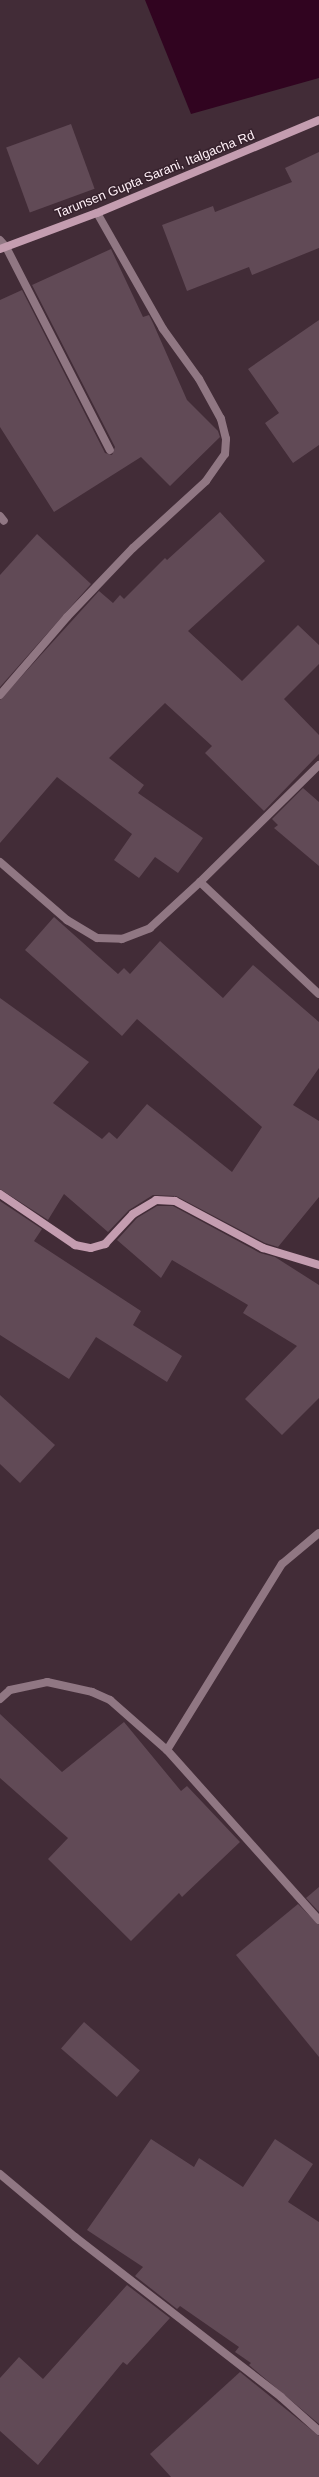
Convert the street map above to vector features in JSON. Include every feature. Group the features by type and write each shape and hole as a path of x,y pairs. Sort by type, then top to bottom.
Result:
{"street":[{"name":"Tarunsen Gupta Sarani, Italgacha Rd","path":"3,248 97,213 319,120"},
{"path":"0,695 67,617 134,548 206,481 225,454 226,439 221,418 199,379 163,329 97,213"},
{"path":"0,240 110,450"},
{"path":"0,862 67,920 97,938 122,939 150,928 200,882 319,765"},
{"path":"200,882 319,994"},
{"path":"0,1194 75,1245 91,1248 105,1244 133,1214 156,1200 175,1201 263,1248 319,1265"},
{"path":"167,1750 282,1564 319,1533"},
{"path":"0,1700 10,1690 48,1682 92,1692 110,1700 167,1750 319,1920"},
{"path":"0,2174 75,2237 281,2397 319,2431"}],"shaded area":[{"path":"145,0 319,0 319,78 191,114"}],"building":[{"path":"71,124 95,189 30,212 6,148"},
{"path":"319,152 319,248 252,275 249,267 187,291 162,225 213,206 215,212 292,182 285,168"},
{"path":"111,249 143,317 149,315 187,400 218,431 220,437 170,486 141,457 54,512 0,427 0,300 22,290 105,453 112,455 115,447 32,285"},
{"path":"319,320 319,445 293,463 265,423 279,413 248,369"},
{"path":"220,512 265,561 188,631 242,681 298,625 319,645 319,664 284,699 319,735 319,754 264,811 205,753 212,746 165,703 109,758 144,785 138,793 203,838 178,873 155,857 139,878 114,860 132,834 57,777 0,843 0,700 99,591 113,603 120,595 124,599 165,558 167,560"},
{"path":"37,534 91,584 0,687 0,575"},
{"path":"303,788 319,802 319,866 274,828 278,825 272,819"},
{"path":"54,917 118,974 124,968 130,974 160,941 223,998 253,965 319,1022 319,1068 293,1105 319,1121 319,1197 278,1247 265,1243 176,1196 153,1195 129,1210 108,1232 64,1194 48,1220 0,1189 0,998 89,1062 53,1103 102,1139 109,1132 117,1139 147,1104 232,1172 262,1127 137,1019 122,1036 25,950"},
{"path":"0,1201 42,1229 34,1241 141,1311 133,1325 182,1356 167,1382 96,1337 69,1379 0,1335"},
{"path":"157,1206 173,1206 260,1253 275,1257 319,1285 319,1398 282,1435 245,1399 297,1346 243,1313 248,1305 172,1260 161,1278 117,1240 137,1218"},
{"path":"0,1395 55,1445 20,1483 0,1464"},
{"path":"0,1714 62,1772 124,1722 181,1791 187,1786 240,1842 182,1897 179,1893 131,1941 48,1859 68,1838 0,1778"},
{"path":"319,1887 319,1912 306,1898"},
{"path":"298,1904 319,1925 319,2057 236,1955"},
{"path":"84,2022 140,2071 117,2097 61,2048"},
{"path":"151,2139 194,2167 199,2158 243,2187 275,2139 313,2164 288,2202 319,2222 319,2424 249,2365 251,2363 235,2352 239,2347 180,2306 177,2309 135,2276 143,2267 87,2230"},
{"path":"127,2285 170,2318 127,2365 123,2362 38,2465 0,2431 0,2378 19,2357 43,2379"},
{"path":"240,2372 319,2436 319,2477 171,2477 150,2454"}]}
